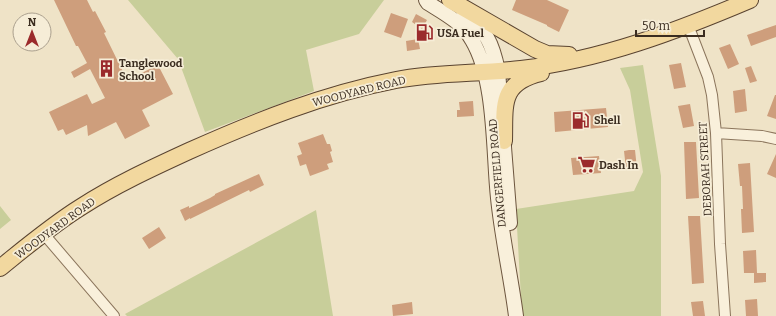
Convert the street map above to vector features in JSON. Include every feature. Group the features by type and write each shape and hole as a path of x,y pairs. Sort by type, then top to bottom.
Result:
{"main road":[{"path":"448,0 535,49 547,54 590,56"},
{"name":"WOODYARD ROAD","path":"0,268 43,233 80,207 127,181 221,137 287,110 347,92 396,80 429,75 492,71 548,65 590,56 637,43 688,25 750,0"},
{"path":"504,141 504,106 506,98 515,85 522,79 549,72 590,56"}],"street":[{"path":"426,0 428,3 452,18 467,33 492,71"},
{"path":"448,0 484,32 494,53 492,71"},
{"name":"DEBORAH STREET","path":"688,25 710,84 716,133 720,244 725,316"},
{"name":"DANGERFIELD ROAD","path":"492,71 504,141 511,244 509,274"},
{"name":"DANGERFIELD ROAD","path":"492,71 491,111 498,199 502,235 516,316"},
{"path":"716,133 762,136 776,139"},
{"path":"43,233 114,316"}],"green space":[{"path":"128,0 384,0 359,34 306,50 314,91 205,132 178,59"},
{"path":"643,65 661,176 661,316 522,316 516,209 634,191 643,172 630,90 620,68"},
{"path":"0,206 11,220 0,229"},
{"path":"316,210 333,316 127,316 125,314"}],"building":[{"name":"Tanglewood School","path":"54,0 87,0 93,12 95,11 106,32 104,33 127,80 158,65 173,94 142,110 150,126 125,139 116,122 88,136 87,125 66,135 63,129 58,131 49,112 87,94 92,104 105,98 90,69 74,78 71,72 87,63 78,46 76,46"},
{"path":"516,0 547,0 569,10 559,32 547,25 512,10"},
{"path":"391,13 408,19 401,38 384,32"},
{"path":"416,14 427,20 422,29 412,22"},
{"path":"776,25 776,37 751,46 747,35"},
{"path":"418,39 420,49 407,51 406,41"},
{"path":"730,44 739,64 728,69 719,48"},
{"path":"681,63 686,87 674,89 669,65"},
{"path":"751,66 757,81 750,83 745,68"},
{"path":"745,89 747,111 735,113 733,91"},
{"path":"776,95 776,119 767,116"},
{"path":"473,101 474,116 457,117 457,110 460,110 459,102"},
{"path":"690,104 694,126 683,128 678,106"},
{"name":"Shell","path":"606,108 608,127 555,132 554,112"},
{"path":"323,134 327,144 330,144 332,151 330,152 333,162 327,164 329,169 310,176 306,164 300,166 297,156 302,154 298,143"},
{"path":"684,142 696,142 699,198 686,199"},
{"path":"635,150 637,169 626,169 624,151"},
{"path":"776,154 776,178 767,174"},
{"name":"Dash In","path":"599,156 601,173 573,175 571,158"},
{"path":"750,163 754,232 742,233 742,186 740,186 738,164"},
{"path":"259,174 264,185 250,192 249,190 185,221 180,210 189,206 189,208 215,194"},
{"path":"688,216 700,216 704,283 692,284"},
{"path":"159,227 166,238 149,249 142,238"},
{"path":"756,250 757,273 744,273 743,251"},
{"path":"754,273 766,273 766,282 754,283"},
{"path":"757,299 758,316 746,316 745,300"},
{"path":"703,301 705,316 693,316 691,302"},
{"path":"412,302 413,314 393,316 392,305"}],"place":[{"name":"USA Fuel","path":"424,33"},
{"name":"Tanglewood School","path":"106,69"},
{"name":"Shell","path":"581,120"},
{"name":"Dash In","path":"586,165"}]}
